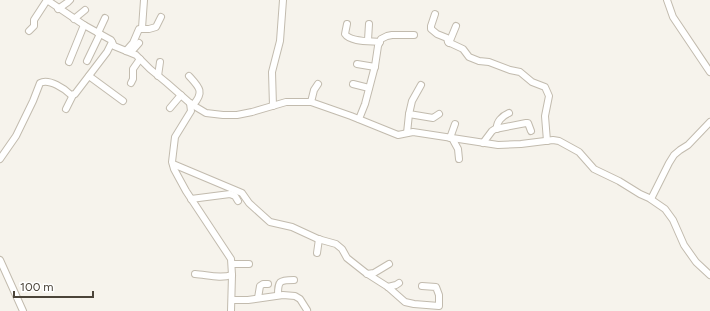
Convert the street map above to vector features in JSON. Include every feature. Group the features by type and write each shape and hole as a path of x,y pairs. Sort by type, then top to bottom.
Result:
{"street":[{"path":"29,31 34,26 34,20 47,0 74,19 111,40 114,46 129,52 140,59 150,70 191,104 206,113 222,115 252,112 286,102 311,102 359,119 398,136 413,132 483,143 506,145 553,140 565,144 579,152 594,169 651,199 666,209 670,214 684,245 696,262 710,275"},
{"path":"58,8 64,6 70,0"},
{"path":"129,52 139,29 142,28 144,0"},
{"path":"273,106 272,72 280,41 283,0"},
{"path":"667,0 673,16 710,72"},
{"path":"74,19 85,10"},
{"path":"435,14 431,29 437,34 446,38 449,43 463,49 469,57 520,72 528,80 545,87 549,96 545,116 547,141"},
{"path":"142,28 149,29 156,27 161,17"},
{"path":"87,61 105,18"},
{"path":"347,24 346,36 356,40 380,42"},
{"path":"368,40 369,24"},
{"path":"69,62 84,25"},
{"path":"449,43 456,26"},
{"path":"359,119 375,67 380,42 387,36 414,35"},
{"path":"66,109 73,95 77,92 107,52 112,42"},
{"path":"129,52 139,43"},
{"path":"131,83 134,68 140,59"},
{"path":"158,76 160,62"},
{"path":"357,64 375,67"},
{"path":"89,76 123,101"},
{"path":"189,76 200,89 199,96 191,104 191,111 178,130 174,141 172,164 191,199 227,252 232,264 231,311"},
{"path":"0,160 16,136 33,102 40,83 43,81 49,82 73,95"},
{"path":"311,102 314,90 318,84"},
{"path":"353,84 369,88"},
{"path":"407,133 412,101 421,85"},
{"path":"170,108 181,95"},
{"path":"497,129 501,118 509,113"},
{"path":"409,114 433,118 439,114"},
{"path":"651,199 674,155 688,145 710,122"},
{"path":"483,143 492,131 497,129 528,123 530,130"},
{"path":"455,124 451,138 458,149 459,159"},
{"path":"172,164 242,193 249,203 270,222 292,227 339,246 347,258 367,274 388,287 405,302 439,306 439,295 436,287 422,286"},
{"path":"191,199 230,194 235,196 238,200"},
{"path":"317,253 319,239"},
{"path":"0,260 23,311"},
{"path":"232,264 249,264"},
{"path":"367,274 374,273 389,264"},
{"path":"195,274 216,277 232,275"},
{"path":"278,295 279,282 284,280 294,280"},
{"path":"388,287 399,283"},
{"path":"258,298 260,286 262,284 268,284"},
{"path":"232,300 267,298 278,295 295,296 300,299 307,310"}]}
